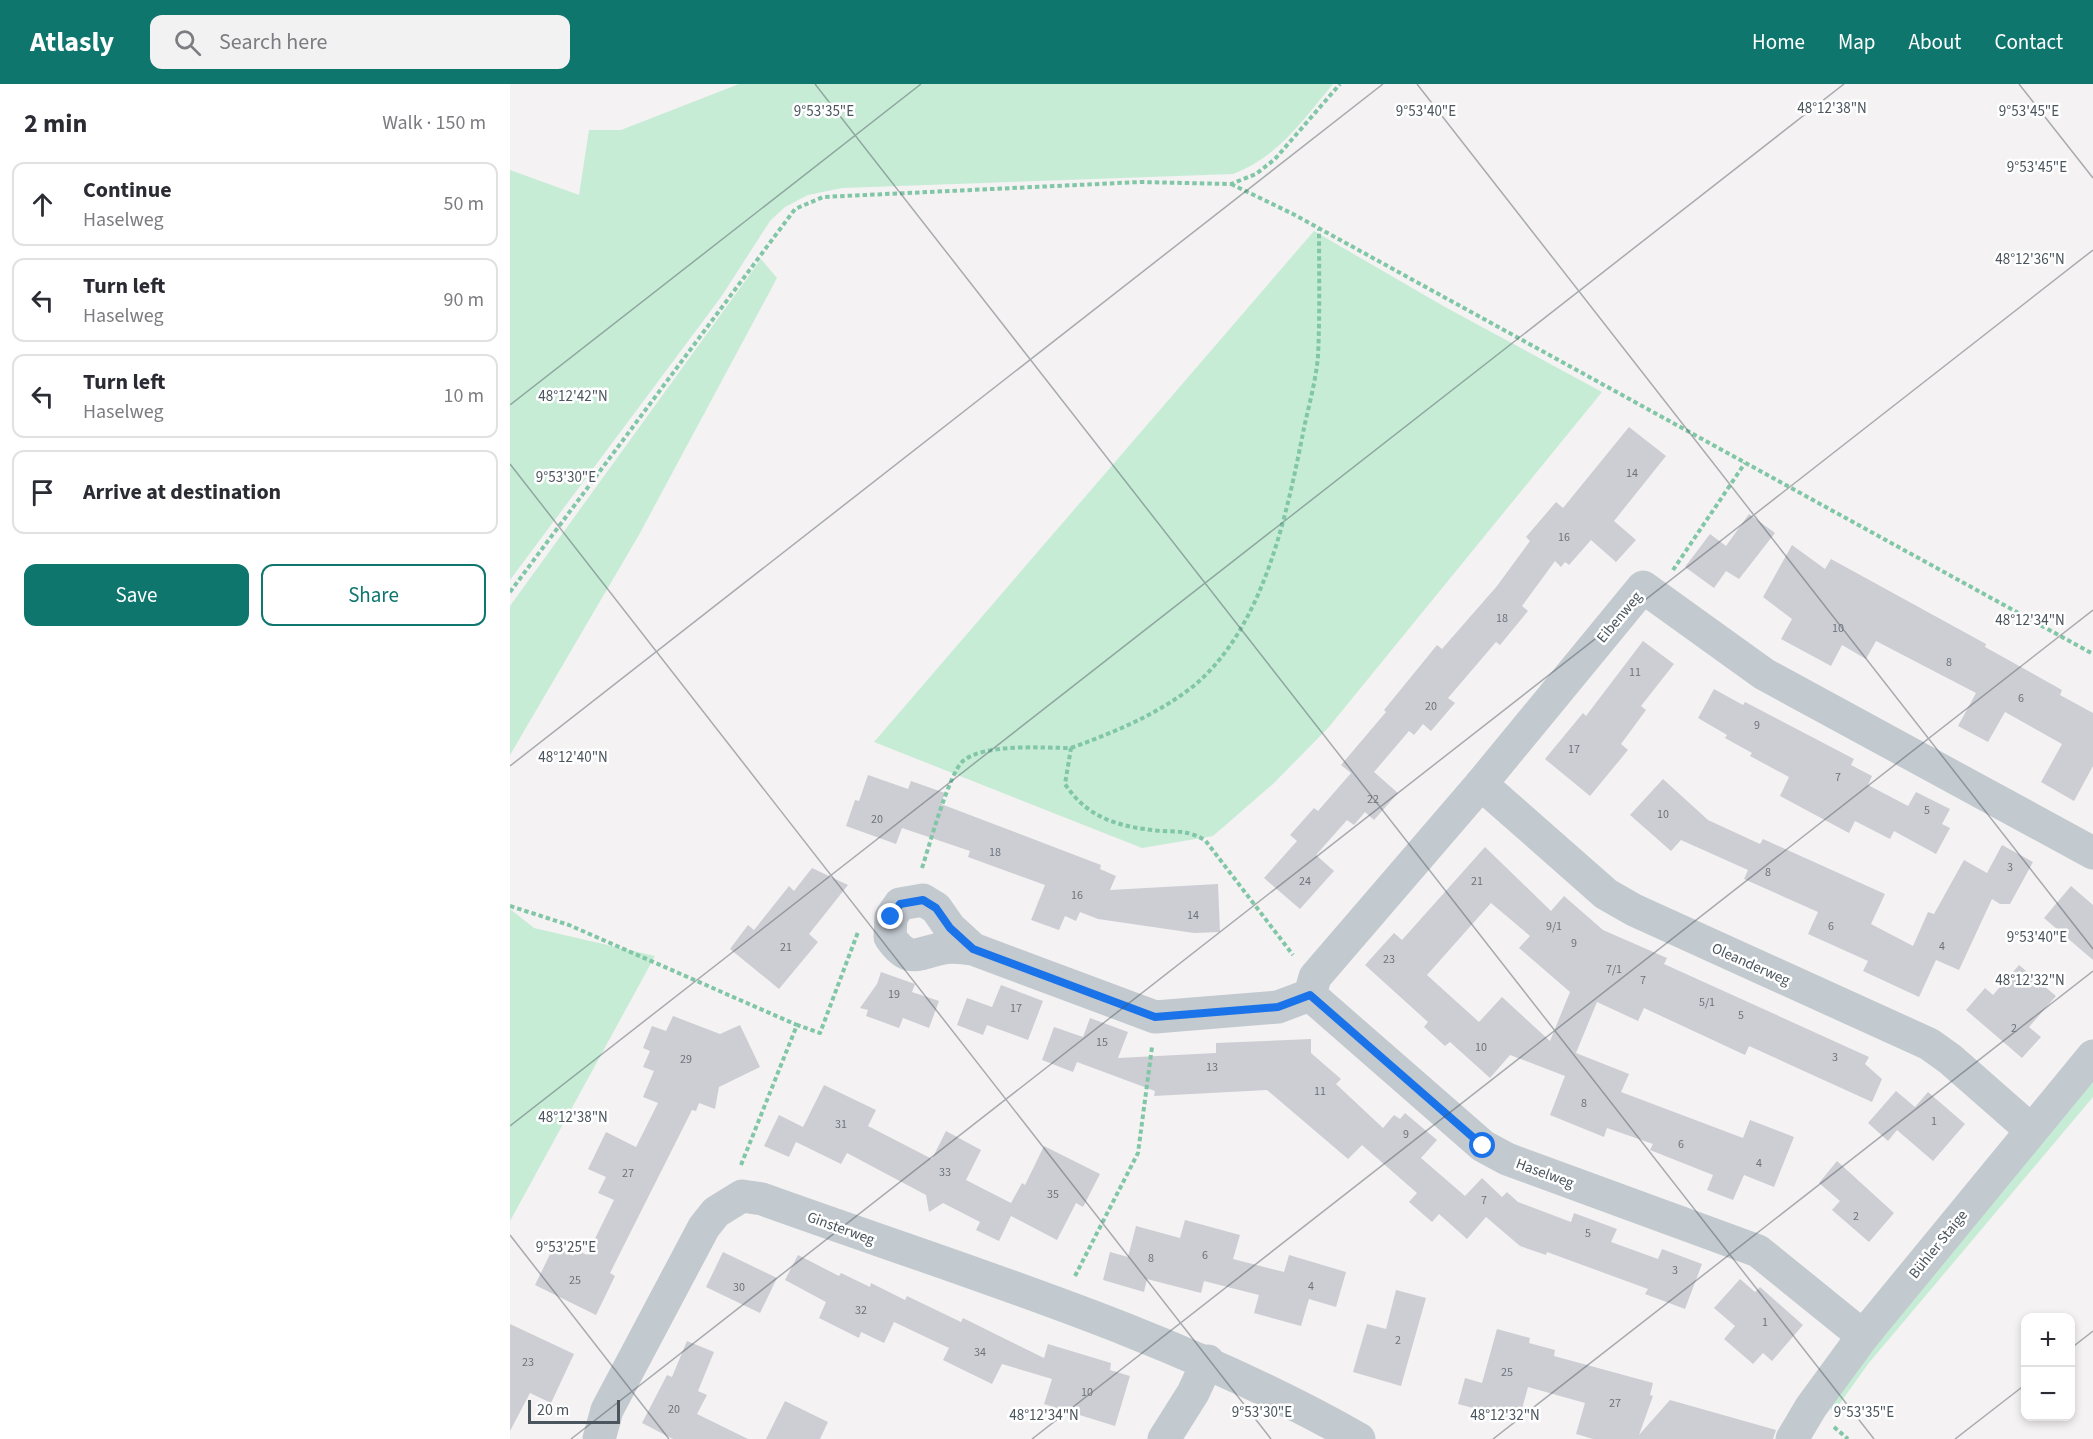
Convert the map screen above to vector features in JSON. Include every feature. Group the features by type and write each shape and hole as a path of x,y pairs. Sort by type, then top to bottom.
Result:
{"street":[{"name":"Eibenweg","path":"1313,986 1643,587 1764,674 2093,853"},
{"name":"Oleanderweg","path":"1481,784 1606,894 1634,910 1929,1044 1950,1059 2031,1130"},
{"path":"973,949 950,928 936,908 923,900 911,900 900,904 891,917 889,928 895,944 902,952 913,956 945,948 973,949 1155,1017 1278,1007 1313,986"},
{"name":"Haselweg","path":"1313,986 1483,1146 1507,1159 1758,1251 1863,1336"},
{"name":"Bühler Staige","path":"1792,1439 1811,1407 1863,1336 2093,1056"},
{"name":"Ginsterweg","path":"599,1439 607,1410 704,1227 716,1212 742,1196 762,1199 1208,1361 1296,1403 1359,1439"},
{"path":"1164,1439 1193,1393 1208,1361"}],"path":[{"path":"510,592 795,209 823,197 1140,182 1231,184 1256,174 1275,159 1340,84"},
{"path":"1231,184 1319,229 2093,654"},
{"path":"911,900 953,777 962,762 978,753 1012,749 1071,748 1113,733 1163,707 1196,683 1218,661 1263,584 1284,521 1318,359 1319,229"},
{"path":"1655,596 1745,463"},
{"path":"1071,748 1065,784 1077,803 1115,824 1164,831 1187,831 1205,840 1293,955 1313,986"},
{"path":"510,906 569,925 820,1033 856,933 867,924 889,928"},
{"path":"1060,1306 1138,1153 1155,1017"},
{"path":"726,1205 797,1025"}],"green space":[{"path":"739,84 1333,84 1277,148 1249,167 1233,174 842,188 808,195 785,207 770,221 721,297 510,580 510,170 579,195 589,130 621,130"},
{"path":"1314,231 1445,307 1602,392 1328,728 1273,784 1213,836 1142,848 874,742"},
{"path":"761,259 777,278 640,533 510,755 510,606"},
{"path":"510,909 534,928 655,956 510,1221"},
{"path":"2093,1078 2093,1097 1868,1364 1833,1413 1830,1407 1910,1295"}],"building":[{"path":"1629,427 1666,456 1614,521 1636,540 1616,562 1591,540 1569,565 1565,562 1561,567 1555,561 1522,606 1528,611 1500,645 1496,642 1448,698 1455,703 1431,731 1423,724 1414,735 1409,731 1374,772 1398,793 1374,820 1365,812 1354,825 1347,820 1316,855 1334,871 1300,909 1264,878 1297,841 1290,835 1314,808 1318,811 1351,773 1341,765 1386,712 1384,710 1437,645 1442,649 1497,586 1530,541 1526,537 1556,502 1563,508"},
{"path":"1749,514 1775,533 1739,579 1726,571 1714,588 1685,567 1710,534 1726,546"},
{"path":"1792,545 1825,569 1831,559 1986,644 1985,647 2062,690 2060,695 2093,713 2093,766 2074,801 2041,782 2062,744 2005,712 1988,742 1958,726 1976,693 1876,641 1866,659 1842,645 1831,666 1781,639 1792,619 1763,597"},
{"path":"1643,641 1674,664 1641,706 1646,710 1621,744 1628,750 1590,796 1545,759 1583,713 1586,716"},
{"path":"1714,689 1743,705 1745,702 1854,759 1851,765 1872,776 1868,785 1908,806 1916,792 1950,809 1942,824 1950,828 1936,854 1894,831 1890,839 1855,821 1849,833 1780,796 1789,777 1750,756 1752,753 1725,738 1727,735 1698,718"},
{"path":"868,775 908,789 911,781 945,793 941,804 1101,865 1100,869 1116,876 1110,890 1218,884 1220,932 1194,933 1098,919 1080,912 1076,921 1065,916 1059,930 1031,920 1045,885 968,857 970,851 902,828 896,844 846,826 855,800 859,801"},
{"path":"1663,779 1708,820 1760,844 1763,839 1885,894 1871,924 1913,946 1928,912 1934,914 1964,860 1987,873 2002,845 2033,862 2010,904 2000,904 1992,899 1959,970 1936,960 1919,997 1863,971 1868,961 1808,934 1818,912 1744,879 1748,870 1681,840 1671,851 1630,815"},
{"path":"1485,847 1551,911 1564,896 1603,930 1667,958 1664,964 1869,1057 1865,1064 1882,1079 1872,1102 1749,1046 1745,1055 1644,1008 1638,1021 1597,1002 1576,1053 1629,1074 1621,1092 1743,1138 1750,1120 1794,1137 1774,1187 1744,1175 1733,1200 1707,1190 1713,1175 1650,1150 1653,1144 1607,1128 1604,1137 1550,1115 1565,1076 1510,1055 1490,1078 1450,1042 1445,1046 1424,1027 1428,1022 1365,965 1394,933 1402,940","holes":["1491,903 1530,936 1519,948 1570,992 1550,1041 1502,997 1479,1022 1427,975"]},
{"path":"812,868 848,885 809,934 818,942 779,989 730,949 748,925 754,930 789,886 794,891"},
{"path":"2071,886 2093,905 2093,960 2044,918"},
{"path":"2019,965 2056,996 2029,1027 2041,1037 2022,1058 1966,1010 1985,988 1993,995"},
{"path":"881,972 915,984 912,992 939,1001 929,1028 903,1018 899,1028 866,1016 868,1010 860,1008 877,984"},
{"path":"1001,985 1043,1001 1028,1040 987,1025 983,1035 957,1025 967,998 992,1007"},
{"path":"673,1016 720,1034 740,1025 760,1067 719,1087 715,1109 699,1103 696,1111 692,1110 610,1273 615,1276 596,1315 535,1285 554,1246 573,1256 576,1250 587,1255 614,1200 598,1193 606,1177 588,1169 606,1132 636,1147 658,1103 643,1097 654,1071 643,1067 650,1051 643,1048 652,1026 666,1031"},
{"path":"1090,1018 1128,1032 1118,1058 1216,1053 1216,1043 1311,1039 1311,1053 1341,1079 1336,1084 1383,1128 1394,1115 1400,1119 1405,1113 1437,1140 1421,1158 1465,1196 1482,1178 1502,1197 1507,1192 1518,1202 1571,1222 1574,1213 1617,1229 1611,1242 1658,1259 1662,1249 1702,1264 1685,1309 1645,1294 1648,1289 1547,1252 1546,1255 1520,1246 1486,1217 1467,1239 1439,1214 1432,1222 1409,1202 1417,1193 1362,1145 1348,1159 1267,1090 1154,1096 1155,1091 1077,1062 1073,1072 1042,1060 1054,1027 1083,1037"},
{"path":"824,1085 876,1110 868,1126 932,1159 946,1131 981,1150 966,1180 1011,1203 1022,1183 1025,1185 1044,1146 1100,1174 1083,1207 1076,1203 1057,1240 1011,1216 999,1241 976,1230 980,1222 943,1203 929,1212 926,1195 847,1153 841,1164 796,1142 789,1157 764,1146 779,1115 803,1127"},
{"path":"1896,1091 1915,1107 1928,1092 1965,1124 1933,1161 1897,1130 1888,1141 1868,1123"},
{"path":"1837,1161 1894,1213 1869,1242 1832,1210 1840,1201 1819,1183"},
{"path":"1185,1220 1240,1235 1233,1259 1284,1272 1289,1255 1346,1272 1336,1307 1309,1299 1301,1326 1254,1313 1259,1295 1204,1281 1201,1293 1147,1279 1144,1292 1103,1280 1110,1252 1128,1257 1136,1226 1180,1238"},
{"path":"723,1252 777,1278 760,1313 706,1287"},
{"path":"798,1255 839,1276 841,1273 870,1287 871,1283 905,1300 907,1296 961,1322 963,1318 1044,1358 1048,1344 1111,1363 1110,1370 1130,1376 1115,1426 1044,1404 1052,1379 1002,1364 992,1384 943,1360 949,1348 894,1322 884,1343 861,1332 859,1338 819,1318 826,1302 785,1280"},
{"path":"1740,1279 1755,1292 1760,1287 1803,1325 1772,1361 1763,1353 1753,1364 1724,1339 1735,1326 1714,1308"},
{"path":"1396,1290 1426,1298 1401,1386 1353,1372 1367,1324 1386,1329"},
{"path":"510,1324 574,1354 551,1403 530,1393 510,1431"},
{"path":"1497,1329 1530,1338 1529,1343 1555,1350 1554,1356 1653,1383 1650,1395 1653,1396 1639,1435 1670,1400 1776,1430 1773,1439 1593,1439 1576,1434 1585,1403 1528,1387 1519,1420 1458,1404 1465,1378 1482,1383"},
{"path":"687,1341 714,1352 698,1391 707,1395 697,1414 748,1439 673,1439 642,1423 667,1375 672,1377"},
{"path":"785,1401 828,1422 820,1439 766,1439"}],"route":[{"path":"891,917 900,904 911,900 923,900 936,908 950,928 973,949 1115,1004 1155,1017 1278,1007 1310,995 1483,1146"}]}
